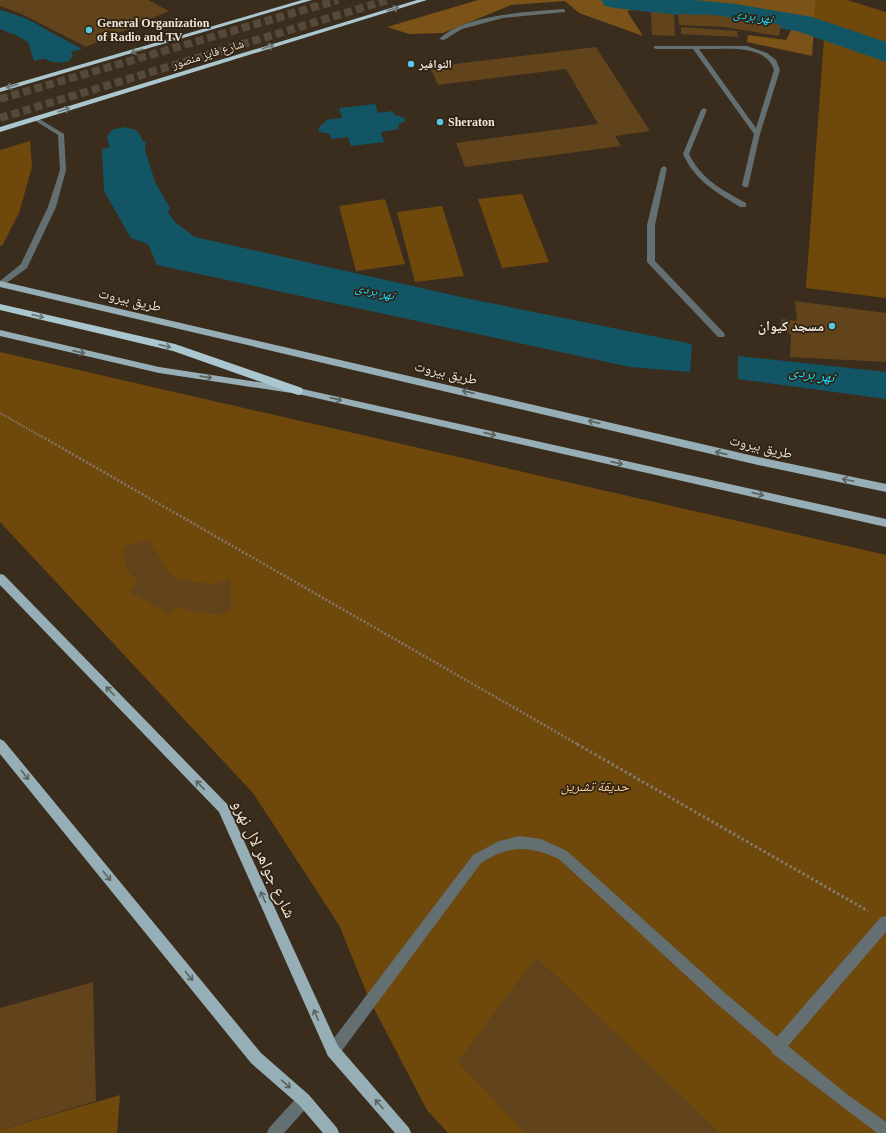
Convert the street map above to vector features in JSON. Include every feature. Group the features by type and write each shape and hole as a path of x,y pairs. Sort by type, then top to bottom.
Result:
{"highway":[{"name":"شارع فايز منصور","path":"0,90 309,0"},
{"name":"شارع فايز منصور","path":"0,130 424,0"},
{"path":"0,307 175,348 298,391"}],"main road":[{"name":"طريق بيروت","path":"1,284 758,461 886,488"},
{"path":"0,333 159,370 298,391 886,523"},
{"name":"شارع جواهر لال نهرو","path":"0,578 223,808 332,1051 404,1133"},
{"path":"0,745 256,1058 304,1100 332,1133"}],"street":[{"path":"442,39 460,28 503,16 563,12"},
{"path":"656,47 747,48 765,54 774,61 776,70 757,134 746,185"},
{"path":"695,48 757,134"},
{"path":"704,110 686,154 692,167 701,179 743,206"},
{"path":"1,284 24,266 36,245 52,207 63,170 61,134 36,119"},
{"path":"664,168 650,225 651,262 721,335"},
{"path":"332,1051 477,859 490,850 504,844 519,842 534,843 549,848 564,856 705,985 777,1048 818,1081 886,1131"},
{"path":"777,1048 886,922"},
{"path":"274,1133 304,1100"}],"path":[{"path":"0,413 872,914"}],"green space":[{"path":"816,0 847,0 886,12 886,48 867,40 814,25"},
{"path":"824,38 886,57 886,298 806,288"},
{"path":"30,141 32,167 19,213 2,246 0,246 0,150"},
{"path":"522,194 549,262 502,268 478,199"},
{"path":"385,199 405,264 356,271 339,206"},
{"path":"442,206 464,276 415,282 397,212"},
{"name":"حديقة تشرين","path":"0,352 886,555 886,1133 448,1133 427,1110 370,1001 339,925 253,793 0,522"},
{"path":"120,1095 117,1133 0,1133 0,1130"}],"shaded area":[{"path":"478,0 816,0 812,56 747,42 748,35 786,40 797,19 673,2 627,11 643,36 579,13 565,1 511,5 443,33 409,34 387,27"}],"water":[{"path":"0,10 26,19 82,49 34,61 24,29 0,19"},
{"path":"375,104 378,113 393,111 394,115 405,119 405,121 398,125 399,129 381,132 384,142 351,146 348,137 331,139 330,134 320,132 318,130 326,120 342,118 339,108"},
{"path":"146,141 144,157 151,190 176,223 195,237 470,299 692,344 690,372 630,367 157,265 148,244 131,238 104,191 102,149"},
{"path":"738,356 886,372 886,399 738,379"}],"building":[{"name":"General Organization of Radio and TV","path":"0,0 148,0 169,11 86,47 22,14 0,6"},
{"path":"651,12 674,14 675,36 652,35"},
{"path":"678,14 715,15 781,25 779,36 724,27 679,25"},
{"path":"681,27 737,31 738,37 681,34"},
{"path":"596,47 650,131 615,136 621,146 465,167 456,143 598,124 566,69 438,85 430,67"},
{"name":"مسجد كيوان","path":"795,301 886,313 886,362 790,357 791,335 787,332 777,332 782,319 797,321"},
{"path":"149,540 167,570 178,580 212,584 230,579 231,609 221,615 201,613 175,607 169,614 130,592 138,582 126,569 123,547"},
{"path":"536,957 720,1133 525,1133 458,1062"},
{"path":"93,982 96,1101 0,1130 0,1008"}],"waterway":[{"name":"نهر بردى","path":"615,0 736,13 802,23 886,53"},
{"name":"نهر بردى","path":"0,19 32,32 58,55"},
{"name":"نهر بردى","path":"124,137 137,182 152,208"}],"tunnel":[{"path":"0,99 338,0"},
{"path":"0,118 388,0"}],"place":[{"name":"General Organization of Radio and TV","path":"89,30"},
{"name":"النوافير","path":"411,64"},
{"name":"Sheraton","path":"440,122"},
{"name":"مسجد كيوان","path":"832,326"}]}
